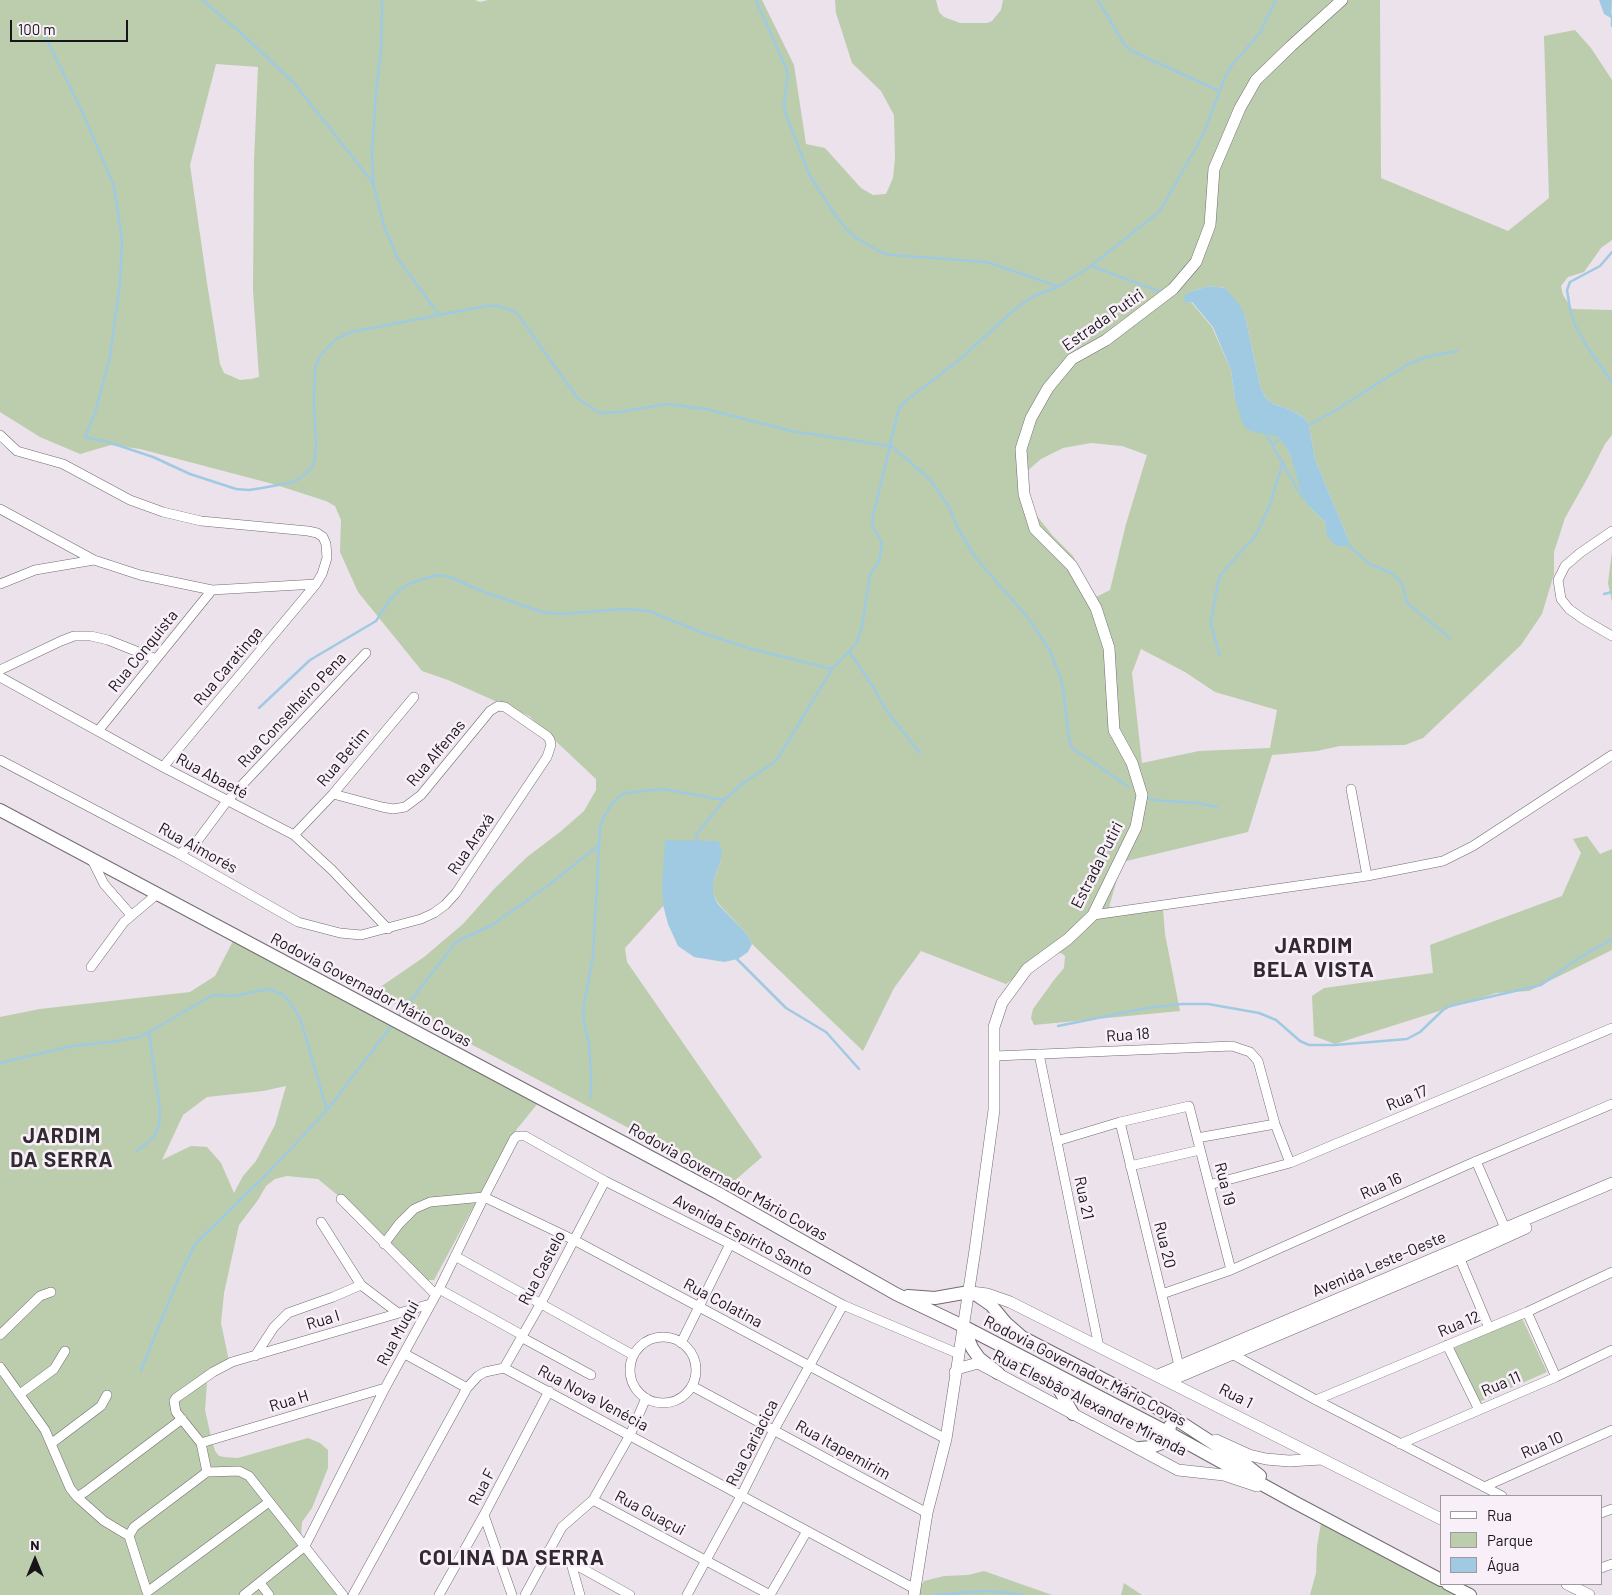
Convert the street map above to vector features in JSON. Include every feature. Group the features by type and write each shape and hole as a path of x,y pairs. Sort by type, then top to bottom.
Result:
{"main road":[{"name":"Rodovia Governador Mário Covas","path":"0,810 156,895 716,1192 896,1294 1049,1370 1440,1579"},
{"path":"896,1294 935,1298 969,1292 991,1305 1006,1323 1022,1337 1168,1414 1245,1464 1294,1502"},
{"path":"963,1326 972,1348 979,1358 998,1373"},
{"path":"1049,1370 1073,1414"},
{"path":"1140,1448 1162,1443 1171,1424 1168,1414"},
{"path":"1450,1585 1470,1595"}],"street":[{"name":"Estrada Putiri","path":"969,1292 994,1110 994,1026 1002,1003 1027,969 1068,939 1093,915 1136,827 1142,795 1132,763 1114,730 1109,648 1096,608 1072,566 1035,529 1024,494 1021,449 1031,418 1048,388 1072,359 1106,340 1174,289 1196,262 1210,225 1214,169 1240,108 1256,80 1342,0"},
{"name":"Rua Caratinga","path":"0,435 17,451 62,464 130,500 163,512 201,521 308,531 323,537 326,544 326,558 322,574 316,584 163,767"},
{"path":"0,509 94,560 140,575 212,590 316,584"},
{"path":"1612,531 1565,566 1558,580 1561,600 1568,609 1612,636"},
{"path":"0,584 36,570 94,560"},
{"name":"Rua Conquista","path":"98,731 212,590"},
{"path":"0,670 61,640 74,636 91,636 108,640 156,658"},
{"name":"Rua Conselheiro Pena","path":"180,854 198,840 226,800 366,653"},
{"name":"Rua Abaeté","path":"0,677 163,767 294,835 332,870 388,929"},
{"name":"Rua Betim","path":"294,835 333,794 414,697"},
{"name":"Rua Alfenas","path":"333,794 393,809 405,807 421,795 490,711 498,706 505,707 547,736 551,745"},
{"name":"Rua Araxá","path":"388,929 434,913 456,893 547,757 551,745"},
{"path":"1093,915 1366,876 1444,861 1473,846 1612,755"},
{"name":"Rua Aimorés","path":"0,760 180,854 298,922 340,933 360,935 388,929"},
{"path":"1351,789 1366,876"},
{"path":"92,860 104,884 131,915"},
{"path":"90,967 131,915 156,895"},
{"name":"Rua 17","path":"1209,1185 1290,1163 1612,1028"},
{"name":"Rua 18","path":"995,1056 1232,1046 1250,1052 1258,1061 1275,1124"},
{"name":"Rua 21","path":"1039,1054 1100,1347"},
{"name":"Rua 16","path":"1162,1294 1231,1270 1476,1161 1612,1104"},
{"name":"Rua 19","path":"1120,1122 1189,1106 1231,1270"},
{"path":"1057,1141 1120,1122"},
{"name":"Rua 20","path":"1120,1122 1180,1370"},
{"path":"1197,1138 1275,1124 1290,1163"},
{"name":"Avenida Espírito Santo","path":"517,1136 525,1136 605,1181 730,1244 844,1305 959,1354"},
{"name":"Rua Muqui","path":"305,1546 385,1388 438,1292 484,1197 517,1136"},
{"path":"1130,1166 1200,1150"},
{"path":"1476,1161 1505,1228"},
{"name":"Rua Castelo","path":"504,1368 541,1303 605,1181"},
{"name":"Avenida Leste-Oeste","path":"1458,1254 1505,1228 1612,1183"},
{"name":"Avenida Leste-Oeste","path":"1164,1378 1612,1190"},
{"path":"384,1244 399,1224 414,1209 430,1202 484,1197"},
{"name":"Rua Colatina","path":"484,1197 574,1240 946,1439"},
{"path":"341,1199 384,1244 438,1292 591,1375"},
{"path":"321,1222 360,1285 398,1313"},
{"path":"681,1343 730,1244"},
{"path":"1458,1254 1489,1328"},
{"path":"455,1256 633,1355"},
{"name":"Rua 12","path":"1316,1400 1527,1312 1612,1272"},
{"path":"255,1356 274,1327 288,1313 360,1285"},
{"path":"0,1335 40,1296 51,1292"},
{"path":"914,1592 927,1513 946,1439 969,1292"},
{"name":"Rua 1","path":"969,1292 979,1292 999,1297 1015,1304 1440,1518"},
{"name":"Rua I","path":"182,1419 173,1405 176,1398 224,1366 430,1304"},
{"path":"1006,1323 1010,1310 1015,1304"},
{"name":"Rua Cariacica","path":"687,1595 741,1496 774,1430 844,1305"},
{"path":"1527,1312 1556,1377"},
{"path":"661,1337 681,1343 686,1346 694,1359 696,1370 692,1386 686,1394 669,1402 658,1403 640,1394 630,1378 630,1371 633,1355 640,1346 654,1338 661,1337"},
{"path":"1447,1345 1479,1410"},
{"path":"1229,1350 1316,1400 1500,1495"},
{"name":"Rua 11","path":"1400,1444 1556,1377 1612,1350"},
{"path":"20,1394 54,1369 65,1351"},
{"path":"405,1354 467,1388"},
{"name":"Rua Elesbão Alexandre Miranda","path":"959,1354 1140,1448 1178,1470 1224,1475 1275,1491"},
{"name":"Rua Elesbão Alexandre Miranda","path":"955,1372 960,1368 978,1363"},
{"path":"0,1367 45,1430 70,1488 77,1497 104,1521 129,1536 147,1594 269,1502"},
{"path":"353,1595 467,1388 478,1376 485,1372 504,1368"},
{"name":"Rua Nova Venécia","path":"504,1368 807,1531 914,1592"},
{"name":"Rua Itapemirim","path":"692,1386 927,1513"},
{"name":"Rua H","path":"201,1443 385,1388"},
{"name":"Rua F","path":"439,1595 484,1515 549,1391"},
{"path":"52,1443 101,1406 107,1395"},
{"path":"594,1500 630,1435 646,1398"},
{"path":"77,1497 182,1419 201,1443 207,1472"},
{"path":"1190,1428 1250,1456 1289,1461 1323,1459"},
{"name":"Rua 10","path":"1484,1486 1612,1430"},
{"path":"129,1536 134,1527 207,1472 239,1471 249,1476 343,1595"},
{"name":"Rua Guaçui","path":"525,1595 566,1522 594,1500 770,1595"},
{"path":"484,1515 512,1595"},
{"path":"770,1595 807,1531"},
{"path":"244,1595 305,1546"},
{"path":"549,1550 630,1595"},
{"path":"571,1563 580,1595"},
{"path":"260,1583 269,1595"},
{"path":"1569,1585 1589,1595"}],"green space":[{"path":"0,0 475,0 480,2 488,0 762,0 794,65 806,144 825,148 861,188 873,195 886,194 893,178 895,158 894,115 881,91 852,63 836,13 835,0 936,0 939,12 944,17 960,23 987,23 992,21 1001,10 1003,0 1380,0 1381,178 1508,231 1549,198 1544,36 1575,30 1591,48 1612,80 1612,240 1601,248 1584,272 1568,277 1561,286 1563,295 1572,309 1612,310 1612,435 1605,444 1565,518 1554,552 1554,574 1542,614 1521,645 1423,738 1405,745 1340,746 1317,751 1272,755 1248,832 1122,862 1109,907 1146,910 1163,909 1165,934 1180,1011 1034,1025 1031,1018 1033,1009 1064,968 1065,956 1061,953 1046,954 1006,984 921,951 894,988 863,1051 752,944 747,934 717,902 713,892 713,882 721,860 663,869 663,906 625,948 627,962 762,1157 732,1183 373,992 424,957 463,924 495,888 527,857 584,811 596,790 596,779 529,716 448,680 422,671 358,592 340,552 341,520 335,506 326,501 273,484 140,449 111,445 80,454 40,437 0,412","holes":["216,64 258,67 254,161 253,290 259,377 240,380 224,373 220,364 190,165","1209,286 1225,288 1245,316 1260,385 1265,397 1273,404 1289,409 1305,418 1309,426 1315,459 1349,541 1328,536 1325,522 1310,507 1285,443 1279,437 1272,434 1235,399 1231,370 1212,327 1191,302 1186,303 1189,292","1091,443 1122,446 1147,455 1126,524 1110,590 1096,597 1073,556 1053,536 1033,511 1025,473 1041,459 1063,448","1141,649 1185,672 1215,692 1277,710 1270,748 1199,751 1142,763 1132,673"]},
{"path":"1612,552 1612,602 1608,583"},
{"path":"1587,836 1600,854 1612,849 1612,950 1529,991 1496,993 1335,1044 1314,1036 1312,996 1324,988 1433,973 1430,945 1562,896 1581,853 1573,839"},
{"path":"234,939 539,1102 512,1135 434,1280 427,1280 408,1264 370,1222 318,1179 287,1176 275,1179 266,1186 239,1225 224,1293 221,1323 229,1361 213,1370 207,1382 205,1410 212,1441 215,1451 219,1456 224,1457 238,1458 308,1438 320,1443 328,1450 328,1468 312,1508 302,1522 301,1537 340,1595 0,1595 0,1017 40,1009 190,992 215,976","holes":["286,1086 275,1125 256,1161 243,1176 234,1193 221,1163 207,1147 191,1146 162,1160 183,1115 207,1097 263,1091"]},
{"path":"1522,1318 1547,1372 1479,1402 1454,1348"},
{"path":"1322,1518 1440,1582 1440,1585 1446,1585 1465,1595 1310,1595 1316,1573 1317,1546"},
{"path":"984,1571 1052,1595 915,1595 924,1581 944,1576 968,1575"},
{"path":"1124,1583 1142,1595 1121,1595"}],"water":[{"path":"1599,0 1612,0 1611,18 1604,14"},
{"path":"1209,286 1225,288 1239,304 1245,316 1260,385 1265,397 1273,404 1289,409 1305,418 1309,426 1315,459 1349,541 1349,544 1346,546 1336,546 1327,536 1325,522 1310,507 1301,491 1290,454 1279,437 1250,431 1243,425 1235,399 1231,370 1213,327 1192,302 1186,303 1183,297 1189,292"},
{"path":"665,840 718,841 722,849 721,860 713,882 713,892 717,903 747,934 752,944 748,952 738,959 724,962 694,957 678,946 668,924 663,905 662,883"}],"waterway":[{"path":"202,0 240,32 294,83 373,183"},
{"path":"382,0 381,50 372,152 373,183 384,226 398,259 439,315"},
{"path":"756,0 788,73 784,105 786,115 810,176 847,230 856,238 881,252 891,255 987,262 1057,286"},
{"path":"1098,0 1124,44 1132,51 1219,91"},
{"path":"696,842 697,834 724,800 778,758 832,669 856,644 862,627 870,574 878,563 881,552 881,541 873,527 872,520 898,412 902,404 959,360 1014,310 1032,297 1058,287 1091,266 1160,211 1203,135 1225,77 1232,65 1259,34 1276,0"},
{"path":"1612,15 1612,26"},
{"path":"44,34 82,111 114,186 122,239 120,283 110,356 95,413 85,437 108,442 153,457 190,474 236,489 249,490 294,482 306,474 315,459 315,368 320,356 336,339 351,332 486,306 498,306 516,312 578,399 600,413 619,412 666,404 706,409 791,431 890,446"},
{"path":"1612,252 1600,266 1570,282 1567,290 1575,325 1586,345 1612,382"},
{"path":"1091,266 1161,292"},
{"path":"1307,426 1333,412 1408,364 1426,357 1457,351"},
{"path":"1265,432 1299,492 1311,506"},
{"path":"1272,444 1284,437"},
{"path":"890,445 935,486 949,507 957,526 975,557 1029,619 1050,651 1062,682 1072,748 1129,787"},
{"path":"1220,656 1211,625 1218,582 1222,573 1256,535 1269,507 1283,462"},
{"path":"1347,544 1368,563 1391,573 1398,579 1403,586 1407,603 1450,638"},
{"path":"259,708 310,660 376,621 390,600 402,588 411,583 437,575 450,577 481,591 542,612 560,614 623,609 649,611 708,635 752,649 832,669"},
{"path":"1604,594 1612,592"},
{"path":"849,651 874,688 885,709 920,753"},
{"path":"591,1097 589,1045 583,1010 593,956 600,828 603,819 611,805 621,795 626,793 663,789 724,800"},
{"path":"1145,798 1217,807"},
{"path":"398,1017 456,942 492,925 549,885 599,845"},
{"path":"1058,1026 1147,1008 1182,1004 1208,1004 1259,1013 1276,1020 1300,1041 1309,1045 1335,1045 1407,1039 1420,1032 1443,1010 1450,1006 1541,985 1579,958 1612,939"},
{"path":"735,957 786,1008 826,1032 859,1069"},
{"path":"0,1063 72,1046 140,1037 213,995 234,996 268,989 282,994 300,1018 327,1110"},
{"path":"141,1370 179,1277 195,1244 267,1174 327,1110 393,1024"},
{"path":"137,1151 154,1137 159,1126 160,1112 149,1033"},
{"path":"934,1595 984,1591 1023,1595"}],"district":[{"name":"JARDIM BELA VISTA","path":"1314,958"},
{"name":"JARDIM DA SERRA","path":"62,1148"},
{"name":"COLINA DA SERRA","path":"512,1558"}]}
